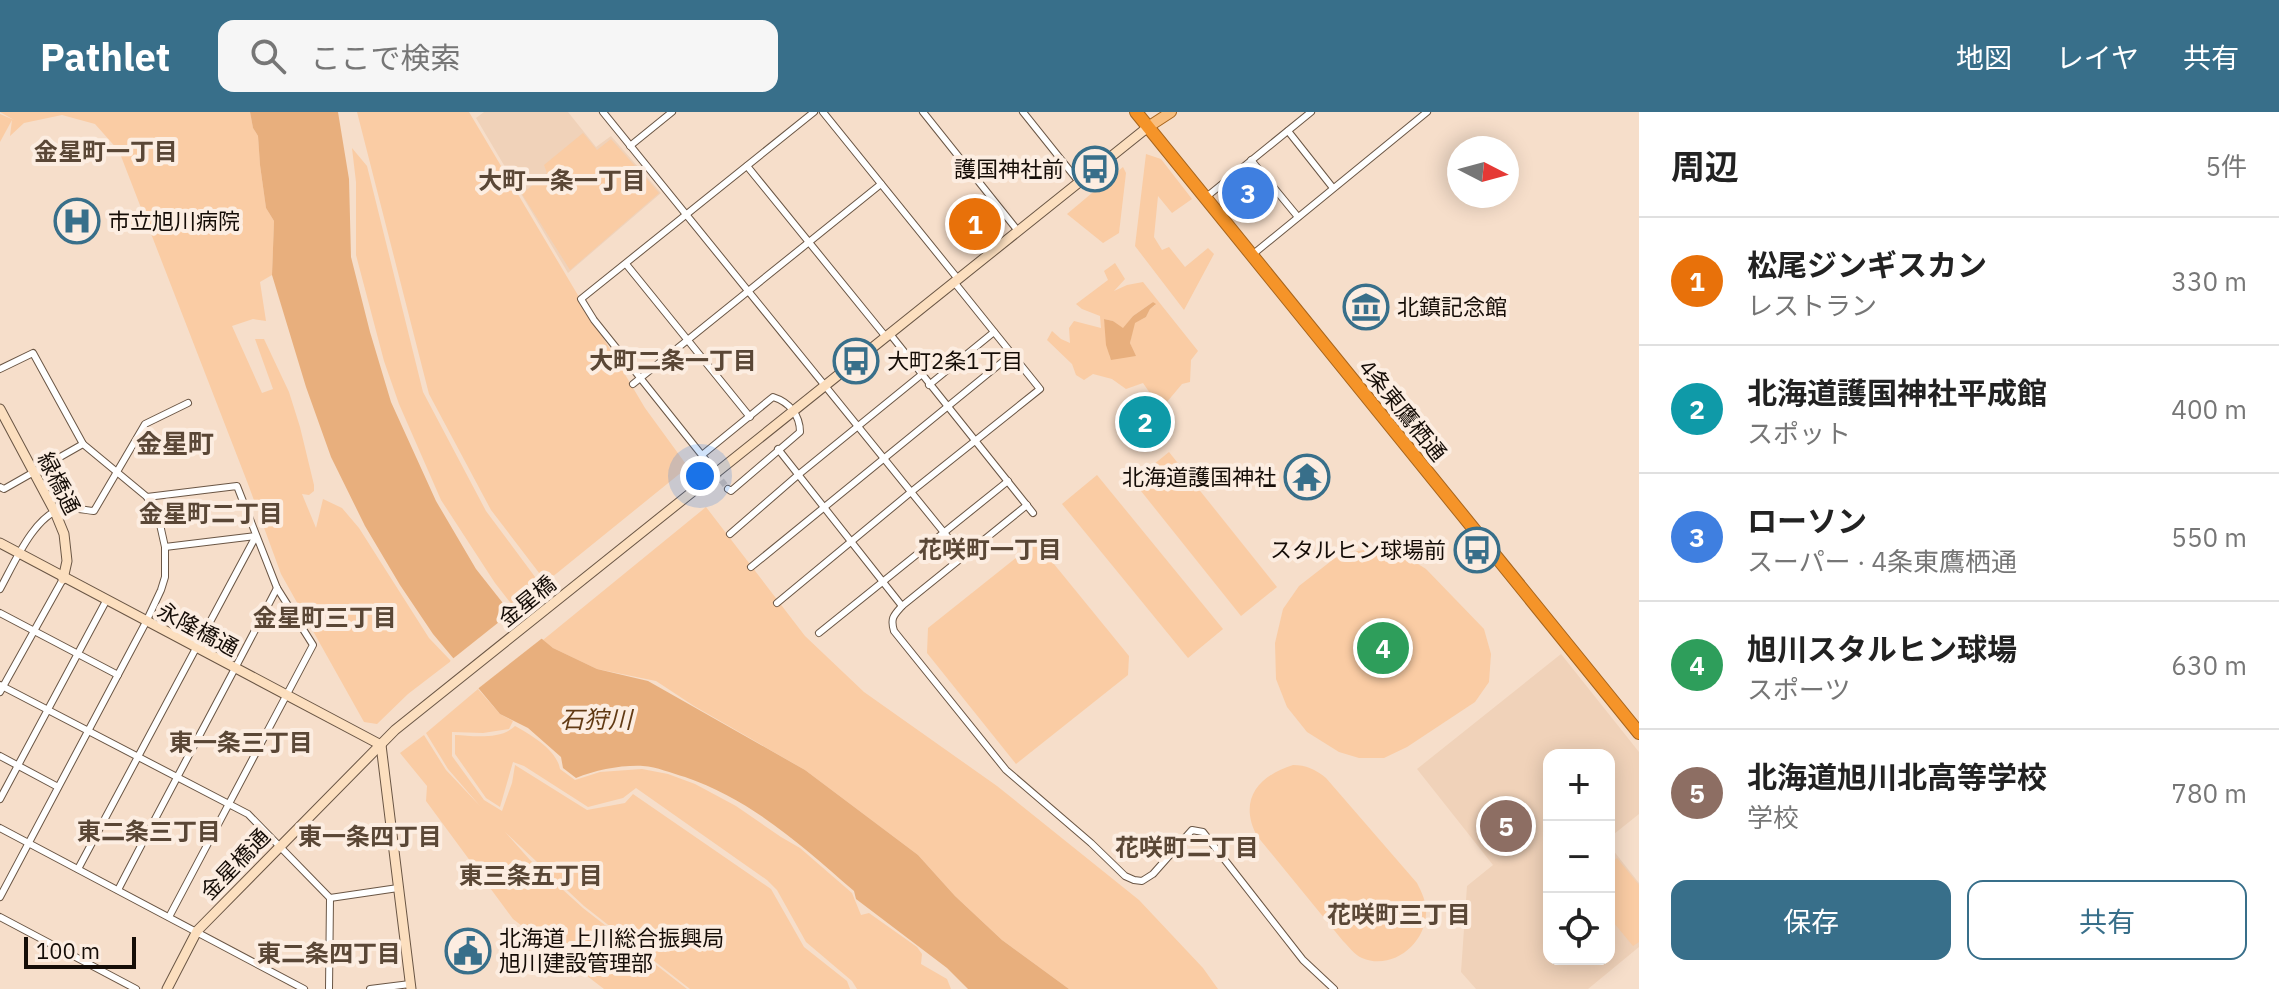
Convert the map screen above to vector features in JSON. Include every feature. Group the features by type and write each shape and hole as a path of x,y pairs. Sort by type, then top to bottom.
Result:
{"highway":[{"name":"4条東鷹栖通","path":"1136,112 1639,733"}],"main road":[{"path":"1148,127 1153,112"},
{"path":"1148,127 1171,112"},
{"name":"金星橋","path":"381,745 395,730 1148,127"},
{"name":"緑橋通","path":"0,409 64,534 67,561 63,579"},
{"name":"永隆橋通","path":"0,543 381,745"},
{"path":"381,745 411,986"},
{"name":"金星橋通","path":"167,989 197,931 381,745"}],"street":[{"path":"603,112 963,556"},
{"path":"630,146 672,112"},
{"path":"728,489 731,491 800,432 794,411 782,400 773,397 704,457 594,320 581,299 814,112"},
{"path":"777,603 1040,389 823,112"},
{"path":"923,112 1018,231"},
{"path":"1023,112 1079,182"},
{"path":"1205,198 1311,112"},
{"path":"1252,255 1427,112"},
{"path":"1288,131 1333,188"},
{"path":"1251,160 1298,217"},
{"path":"747,166 1033,513"},
{"path":"633,384 881,184"},
{"path":"626,264 750,417"},
{"path":"929,385 994,332"},
{"path":"0,369 33,353 83,444 147,497 159,520 165,547 165,577 146,622 0,897"},
{"path":"751,567 1012,354"},
{"path":"730,534 921,375"},
{"path":"0,589 42,521 63,509 94,511 145,424 188,403"},
{"path":"1,491 83,444"},
{"path":"778,449 902,606"},
{"path":"819,633 1008,481"},
{"path":"147,497 237,486 277,588 313,645 169,917"},
{"path":"1027,505 902,606 891,622 894,631 1006,770 1125,876 1142,881 1153,874 1192,830 1203,832 1303,960 1334,989"},
{"path":"165,547 256,536"},
{"path":"78,869 256,536"},
{"path":"63,579 1,688 248,814 330,898 329,989"},
{"path":"118,890 277,588"},
{"path":"0,799 106,601"},
{"path":"0,613 118,675"},
{"path":"0,756 58,787"},
{"path":"0,828 304,989"},
{"path":"330,898 398,888"},
{"path":"0,917 136,989"},
{"path":"370,989 411,986"}],"shaded area":[{"path":"0,112 250,112 258,136 266,208 274,221 272,275 260,282 266,321 253,319 232,326 262,393 273,389 255,339 264,339 289,392 314,485 314,491 309,495 302,494 316,528 323,499 342,508 359,528 429,638 451,661 408,694 377,724 364,722 281,574 119,151 95,124 62,115 24,123 10,136 12,120 0,142 0,114 14,120"},
{"path":"357,112 469,112 645,408 688,467 546,582 491,510 429,394"},
{"path":"484,112 568,112 596,147 611,136 661,193 568,273 476,118"},
{"path":"583,133 597,150 611,139 659,193 570,270 522,194 547,173 544,165"},
{"path":"352,148 367,166 423,392 486,511 541,585 513,606 441,500 399,404 384,361 356,255 356,182"},
{"path":"1146,154 1161,159 1192,199 1172,213 1158,196 1154,237 1162,250 1169,247 1185,267 1208,248 1214,254 1184,310 1135,246"},
{"path":"1123,167 1126,173 1119,233 1103,243 1067,214"},
{"path":"1115,263 1125,279 1114,291 1143,282 1198,351 1191,360 1190,382 1182,384 1161,409 1143,383 1126,389 1112,379 1093,374 1084,380 1076,375 1072,364 1047,340 1052,331 1070,343 1069,328 1074,321 1101,328 1100,316 1076,304 1108,280 1104,271","holes":["1153,302 1155,305 1146,317 1134,323 1130,343 1135,356 1110,358 1104,319 1113,321 1123,329 1133,316"]},
{"path":"1169,452 1277,587 1241,616 1133,481"},
{"path":"1097,475 1223,629 1188,658 1062,504"},
{"path":"706,507 805,636 864,692 997,786 1139,900 1203,968 1218,989 1069,989 1002,940 955,896 918,855 805,770 656,681 597,669 543,640"},
{"path":"1036,542 1129,656 1128,675 1016,764 927,653 928,628"},
{"path":"1377,548 1399,552 1426,569 1484,629 1491,654 1489,682 1475,702 1407,747 1384,758 1359,758 1339,752 1307,732 1287,707 1276,679 1275,643 1283,609 1299,586 1335,558"},
{"path":"1561,654 1639,752 1639,814 1615,833 1615,749 1543,749 1543,965 1615,965 1615,853 1639,883 1639,947 1588,989 1476,989 1461,972 1467,886 1493,865 1417,769"},
{"path":"478,689 500,714 513,721 509,729 483,733 452,732 452,756 484,800 502,811 515,765 587,810 625,803 633,794 771,889 804,947 847,981 850,989 690,989 584,906 505,832 530,860 583,908 687,989 604,989 513,919 426,801 427,786 400,753 424,735 446,770 480,806 448,769 426,733"},
{"path":"515,726 542,744 554,756 560,769 575,780 600,772 642,769 695,784 736,806 800,848 852,893 861,915 869,913 917,947 922,954 921,964 947,979 951,989 857,989 852,981 806,942 777,890 767,880 636,788 623,798 588,807 513,762 500,807 486,798 455,754 455,735 495,735"},
{"path":"1293,765 1310,768 1326,778 1417,883 1426,906 1424,925 1413,945 1395,958 1373,961 1354,953 1257,836 1250,811 1255,791 1270,776"},
{"path":"1617,858 1639,885 1639,942 1633,946 1615,924"}],"water":[{"name":"石狩川","path":"250,112 338,112 349,179 351,257 391,402 436,501 476,569 506,607 553,648 597,669 648,681 805,770 918,855 955,896 1002,940 1069,989 968,989 947,968 856,899 854,891 795,841 732,798 685,777 648,767 617,767 576,778 563,768 561,757 528,728 500,714 433,634 400,585 365,526 331,457 272,275 274,221 266,208 258,136"},
{"path":"1153,302 1156,304 1146,317 1135,323 1130,343 1136,356 1111,360 1106,345 1104,319 1123,328 1133,316"}],"pier":[{"path":"514,610 545,636 475,691 450,661"}],"tunnel":[{"path":"705,459 728,489"}],"place":[{"name":"護国神社前","path":"1095,169"},
{"name":"ローソン","path":"1248,193"},
{"name":"市立旭川病院","path":"77,221"},
{"name":"松尾ジンギスカン","path":"975,224"},
{"name":"北鎮記念館","path":"1366,307"},
{"name":"大町2条1丁目","path":"856,361"},
{"name":"北海道護国神社平成館","path":"1145,422"},
{"name":"北海道護国神社","path":"1307,477"},
{"name":"スタルヒン球場前","path":"1477,550"},
{"name":"旭川スタルヒン球場","path":"1383,648"},
{"name":"北海道旭川北高等学校","path":"1506,826"},
{"name":"北海道 上川総合振興局 旭川建設管理部","path":"468,951"}],"district":[{"name":"金星町一丁目","path":"106,152"},
{"name":"大町一条一丁目","path":"562,181"},
{"name":"大町二条一丁目","path":"673,361"},
{"name":"金星町","path":"175,444"},
{"name":"金星町二丁目","path":"211,514"},
{"name":"花咲町一丁目","path":"990,550"},
{"name":"金星町三丁目","path":"325,618"},
{"name":"東一条三丁目","path":"241,743"},
{"name":"東二条三丁目","path":"149,832"},
{"name":"東一条四丁目","path":"370,837"},
{"name":"花咲町二丁目","path":"1187,848"},
{"name":"東三条五丁目","path":"531,876"},
{"name":"花咲町三丁目","path":"1399,915"},
{"name":"東二条四丁目","path":"329,954"}]}
